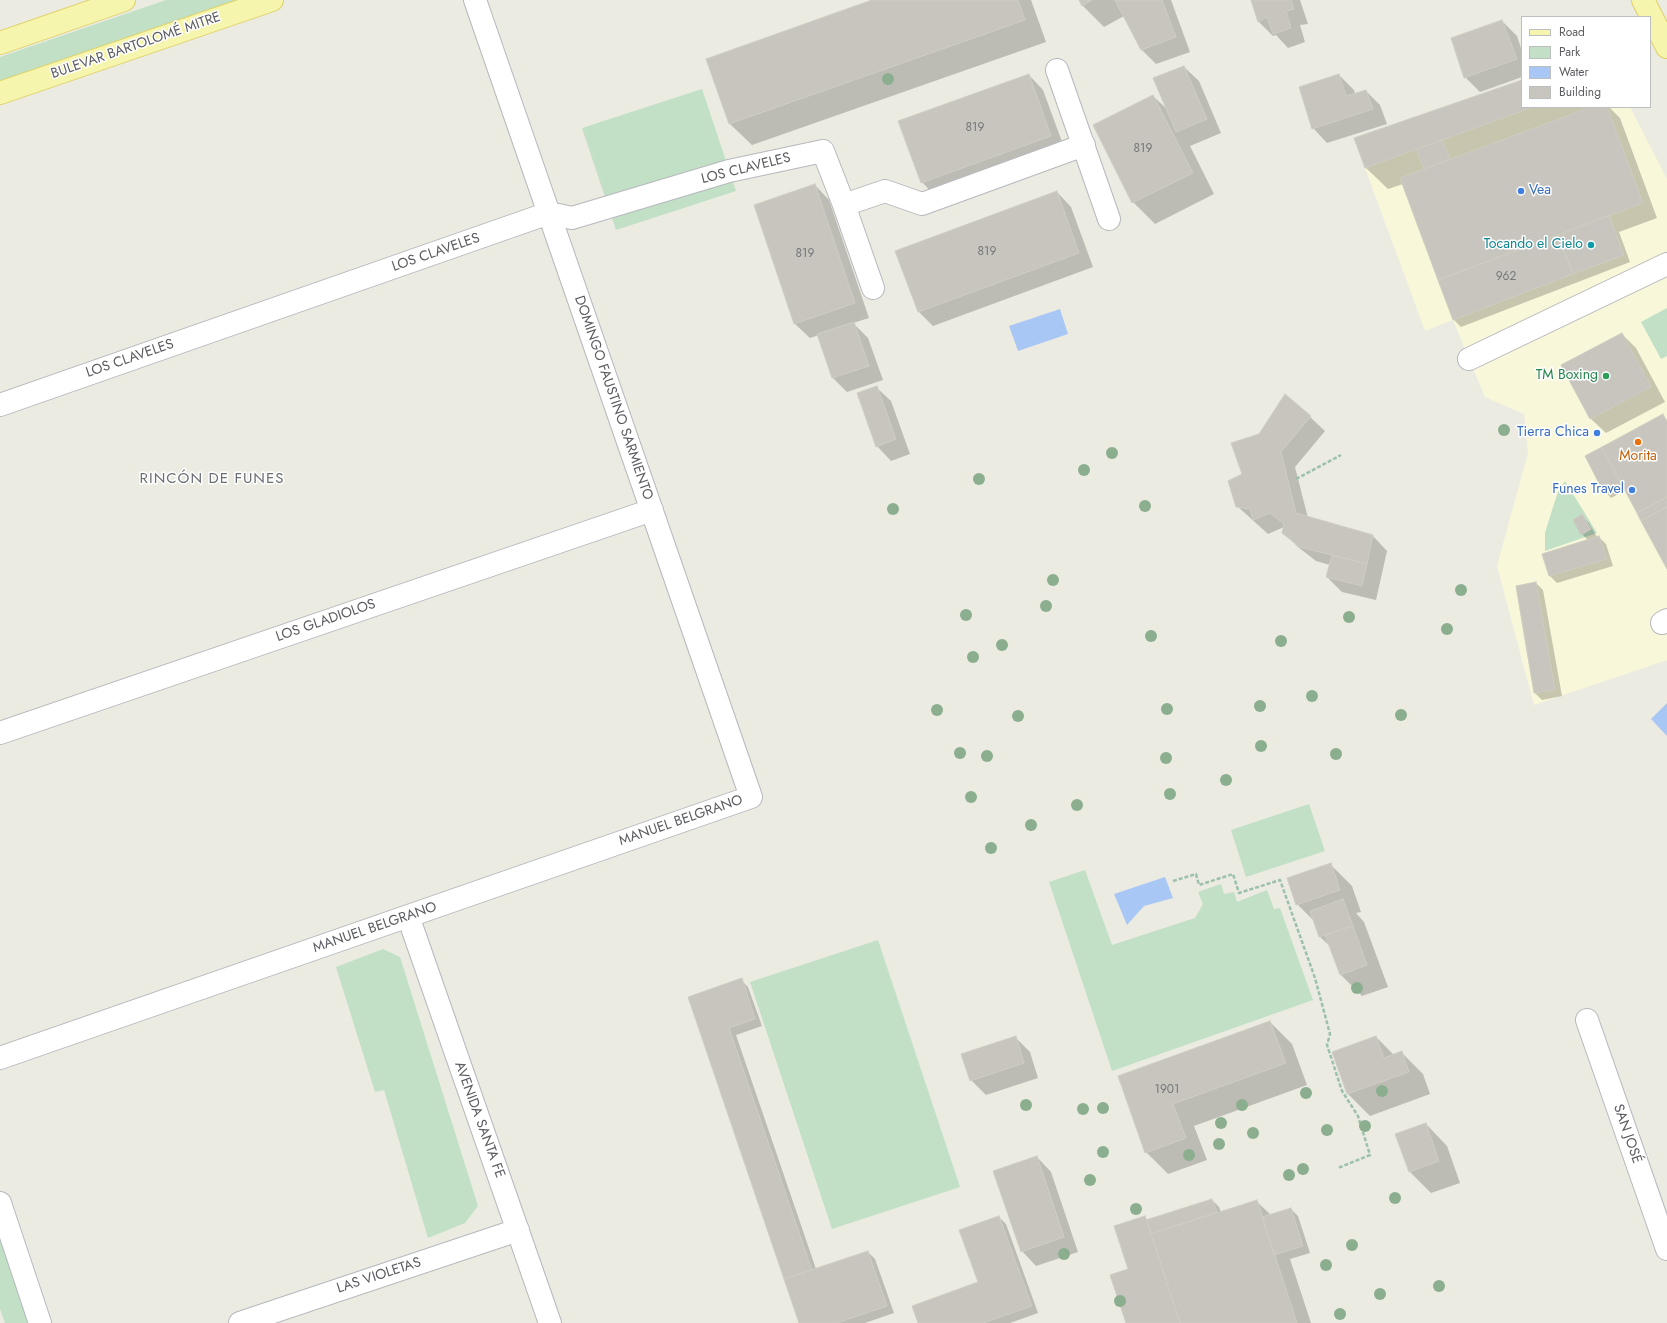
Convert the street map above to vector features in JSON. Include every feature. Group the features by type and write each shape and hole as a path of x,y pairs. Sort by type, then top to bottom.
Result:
{"main road":[{"path":"0,43 124,0"},
{"name":"BULEVAR BARTOLOMÉ MITRE","path":"0,93 272,0"},
{"path":"1643,0 1667,47"}],"street":[{"name":"DOMINGO FAUSTINO SARMIENTO","path":"475,0 751,797"},
{"path":"1057,70 1110,219"},
{"path":"873,288 844,205 885,191 922,204 1084,145"},
{"name":"LOS CLAVELES","path":"0,405 549,213 572,218 729,171 823,151 844,205"},
{"path":"1468,359 1666,267"},
{"name":"LOS GLADIOLOS","path":"0,733 652,510"},
{"name":"MANUEL BELGRANO","path":"0,1058 751,797"},
{"name":"AVENIDA SANTA FE","path":"408,916 550,1323"},
{"name":"SAN JOSÉ","path":"1587,1020 1667,1249"},
{"path":"0,1203 40,1323"},
{"name":"LAS VIOLETAS","path":"240,1323 518,1230"}],"path":[{"path":"1296,479 1341,455"},
{"path":"1173,881 1196,874 1199,885 1233,874 1239,894 1280,880 1315,978 1330,1034 1326,1045 1342,1091 1358,1116 1370,1155 1338,1168"}],"shaded area":[{"name":"Tierra Chica","path":"1521,107 1631,108 1667,179 1667,660 1534,705 1497,566 1528,453 1524,414 1485,397 1453,320 1425,331 1354,138"}],"green space":[{"path":"166,0 246,0 0,83 0,57"},
{"path":"702,89 736,191 616,230 582,128"},
{"path":"1667,308 1667,356 1661,359 1641,322"},
{"path":"1565,481 1597,533 1545,551 1545,533 1558,492"},
{"path":"1309,804 1325,851 1246,877 1231,830"},
{"path":"1085,870 1112,945 1195,918 1203,904 1198,892 1221,884 1224,894 1234,892 1237,902 1267,890 1274,909 1280,908 1313,1000 1112,1071 1049,882"},
{"path":"878,940 960,1187 832,1229 750,982"},
{"path":"383,949 400,957 478,1206 465,1223 428,1238 384,1090 375,1092 336,967"},
{"path":"0,1237 29,1323 5,1323 0,1309"}],"water":[{"path":"1060,309 1068,334 1018,351 1009,326"},
{"path":"1667,703 1667,736 1651,719"},
{"path":"1165,877 1173,898 1144,906 1127,925 1114,894"}],"building":[{"path":"872,0 1018,0 1025,20 729,124 706,59"},
{"path":"1079,0 1092,0 1082,6"},
{"path":"1115,0 1162,0 1176,37 1141,50"},
{"path":"1251,0 1291,0 1294,9 1286,11 1291,28 1273,34 1267,17 1258,22"},
{"path":"1502,20 1517,59 1464,78 1451,38"},
{"path":"1184,66 1207,119 1176,132 1153,78"},
{"path":"1029,74 1051,136 921,183 898,121"},
{"path":"1339,74 1346,96 1366,90 1373,109 1312,129 1299,87"},
{"path":"1521,80 1521,108 1530,108 1365,168 1354,138"},
{"path":"1153,95 1193,173 1132,203 1093,125"},
{"name":"Vea","path":"1588,108 1607,108 1643,203 1438,280 1400,178"},
{"path":"1442,140 1450,159 1424,169 1416,149"},
{"path":"815,184 855,303 794,324 754,205"},
{"path":"1057,191 1079,253 918,312 895,251"},
{"name":"Tocando el Cielo","path":"1609,215 1624,255 1573,274 1558,235"},
{"path":"1558,235 1573,274 1453,320 1438,280"},
{"path":"854,322 869,366 832,378 817,334"},
{"name":"TM Boxing","path":"1622,333 1651,387 1590,419 1561,365"},
{"path":"877,386 896,439 876,447 857,393"},
{"path":"1285,394 1311,416 1281,452 1296,513 1373,535 1367,564 1300,547 1282,533 1284,524 1270,513 1253,520 1250,509 1236,507 1228,481 1242,474 1231,443 1259,434"},
{"path":"1663,414 1667,422 1667,497 1637,513 1602,447"},
{"path":"1602,447 1620,482 1603,491 1585,456"},
{"path":"1667,497 1667,507 1641,521 1637,513"},
{"path":"1667,507 1667,569 1641,521"},
{"path":"1582,514 1591,529 1581,535 1573,520"},
{"path":"1599,536 1607,559 1549,576 1542,554"},
{"path":"1332,555 1367,564 1362,586 1326,577"},
{"path":"1536,582 1555,690 1534,693 1516,586"},
{"path":"1331,863 1340,890 1296,905 1287,878"},
{"path":"1343,899 1353,926 1319,937 1310,911"},
{"path":"1353,926 1367,965 1340,975 1325,935"},
{"path":"742,978 755,1019 729,1028 812,1270 784,1279 688,997"},
{"path":"1270,1021 1286,1063 1173,1104 1186,1138 1145,1153 1118,1076"},
{"path":"1016,1036 1024,1063 970,1081 961,1054"},
{"path":"1376,1036 1384,1058 1402,1051 1409,1072 1347,1094 1332,1052"},
{"path":"1426,1123 1439,1161 1409,1172 1395,1134"},
{"path":"1037,1156 1064,1237 1021,1252 993,1171"},
{"path":"1212,1199 1217,1212 1151,1234 1146,1220"},
{"path":"1257,1200 1297,1323 1180,1323 1151,1234"},
{"path":"1291,1208 1303,1246 1274,1255 1262,1217"},
{"path":"999,1216 1032,1306 983,1323 918,1323 912,1306 978,1282 959,1230"},
{"path":"1145,1216 1180,1323 1126,1323 1110,1275 1128,1269 1114,1226"},
{"path":"868,1251 887,1306 837,1323 799,1323 784,1279"}],"place":[{"name":"Vea","path":"1521,191"},
{"name":"Tocando el Cielo","path":"1591,245"},
{"name":"TM Boxing","path":"1606,376"},
{"name":"Tierra Chica","path":"1597,433"},
{"name":"Morita","path":"1638,442"},
{"name":"Funes Travel","path":"1632,490"}],"district":[{"name":"RINCÓN DE FUNES","path":"212,479"}]}
